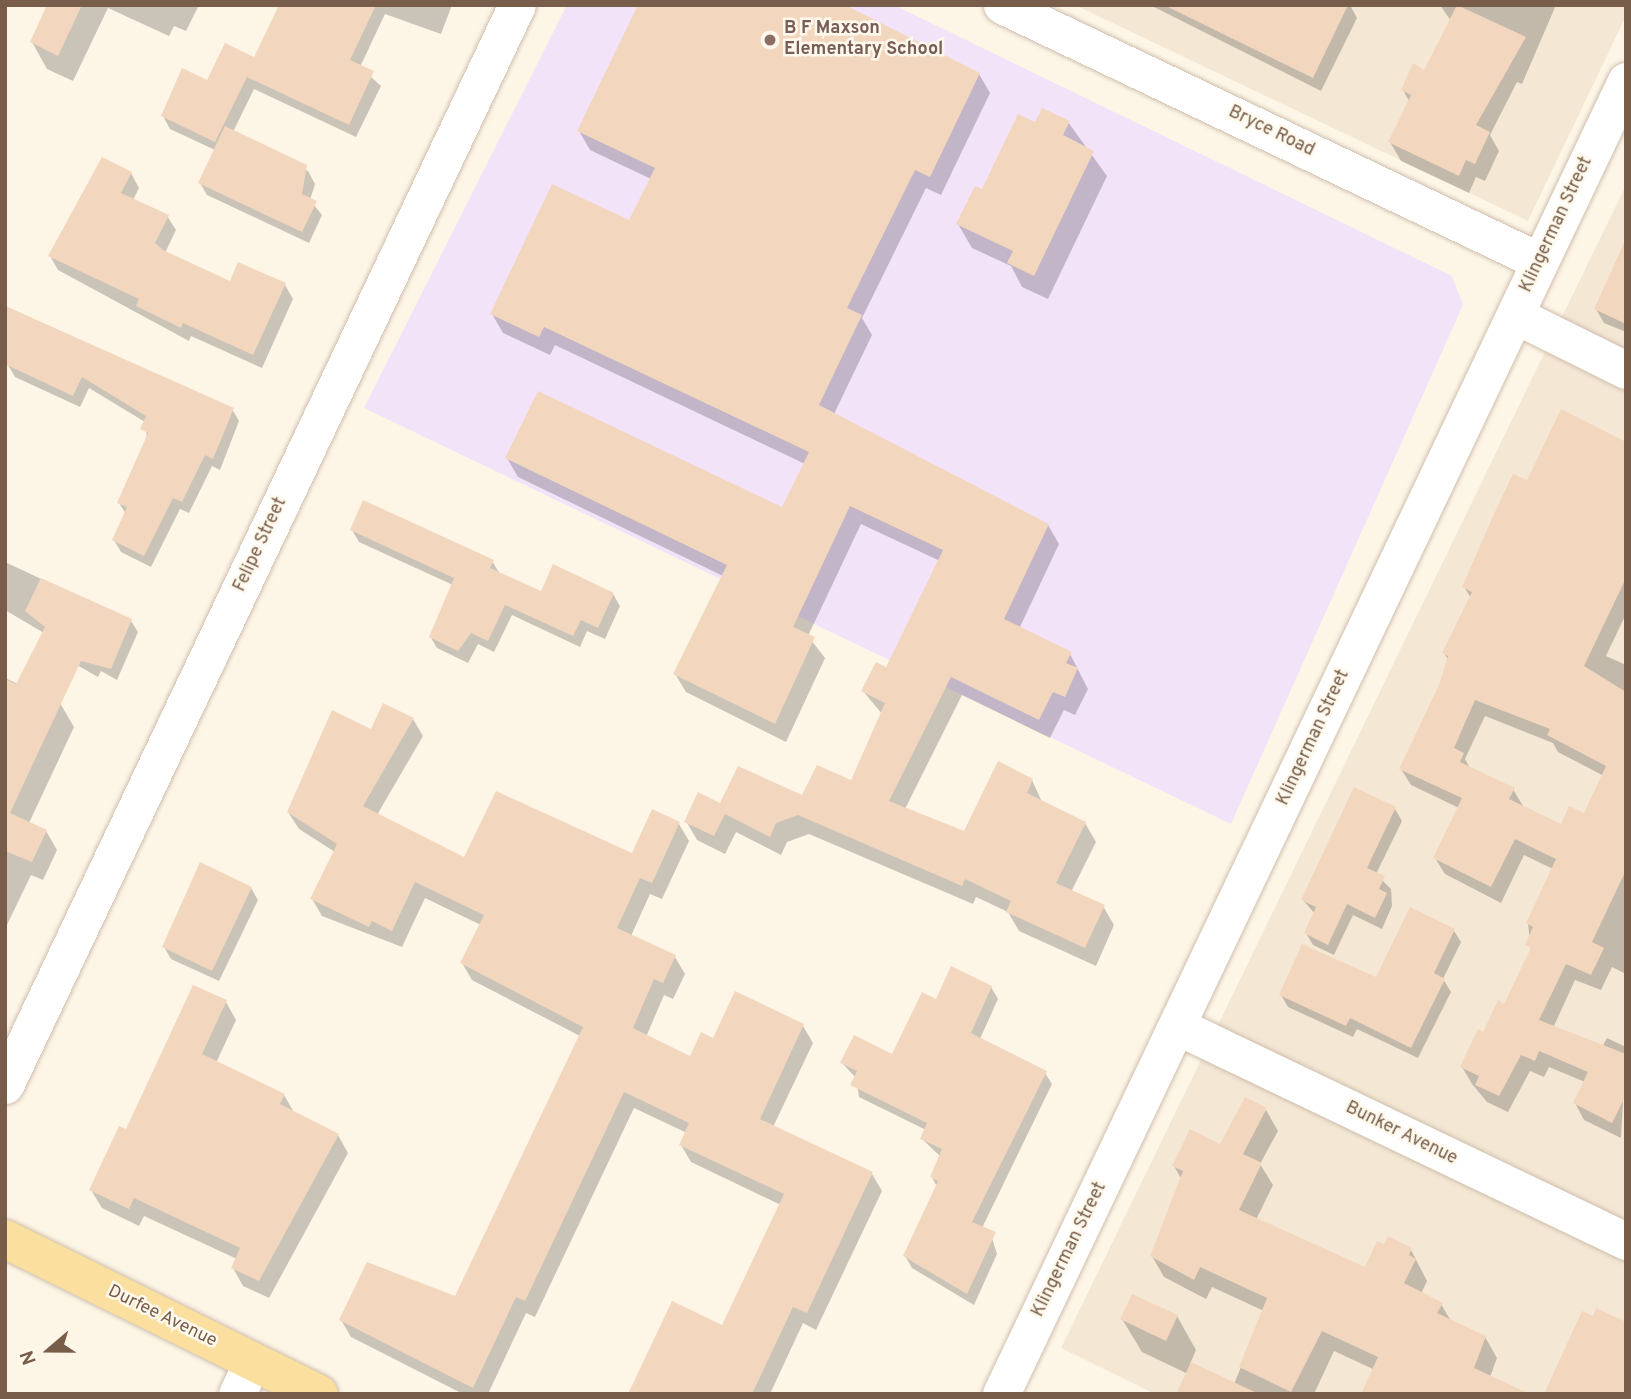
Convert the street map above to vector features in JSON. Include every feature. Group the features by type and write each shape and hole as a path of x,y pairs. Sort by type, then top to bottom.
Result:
{"main road":[{"name":"Durfee Avenue","path":"5,1239 244,1378 319,1394"}],"street":[{"name":"Felipe Street","path":"5,1085 517,5"},
{"name":"Bryce Road","path":"1002,5 1059,17 1539,261"},
{"name":"Klingerman Street","path":"1001,1394 1626,81"},
{"path":"1515,315 1626,369"},
{"name":"Bunker Avenue","path":"1177,1026 1626,1241"}],"shaded area":[{"path":"567,5 894,5 1452,276 1463,305 1231,824 364,408"},
{"path":"1075,5 1626,5 1626,16 1528,221"},
{"path":"1626,185 1626,1394 1155,1394 1061,1348"}],"building":[{"path":"47,5 82,5 58,56 30,42"},
{"path":"279,5 376,5 350,60 374,71 349,125 247,77 215,142 161,116 182,68 207,80 225,43 254,57"},
{"path":"638,5 845,5 980,73 930,177 915,170 847,308 862,315 819,405 1049,524 1004,619 1072,652 1066,663 1078,668 1065,697 1053,692 1039,720 951,677 889,801 964,831 998,761 1033,779 1027,793 1086,822 1056,883 1105,905 1085,948 1006,912 1011,901 965,879 962,886 798,815 776,823 770,837 725,814 714,836 684,822 698,792 720,803 738,766 802,795 817,765 851,780 885,703 861,691 876,662 886,667 943,550 850,506 793,627 815,637 775,724 673,674 727,565 505,458 538,391 782,507 809,452 544,327 539,337 490,314 552,184 629,220 655,168 577,131"},
{"path":"1164,5 1348,5 1313,78"},
{"path":"1457,5 1526,37 1476,125 1490,132 1475,164 1466,160 1459,176 1388,142 1411,95 1401,90 1413,63 1424,70"},
{"path":"1042,108 1070,121 1063,135 1094,151 1034,276 1007,263 1013,251 956,224 975,186 982,189 1018,114 1035,122"},
{"path":"225,126 307,165 302,194 317,201 302,232 198,183"},
{"path":"102,157 132,172 121,193 169,215 155,243 163,250 230,281 238,262 286,283 253,355 183,323 181,328 136,306 139,299 48,256"},
{"path":"1626,239 1626,324 1594,309"},
{"path":"5,306 234,408 213,459 205,455 182,502 173,498 144,556 112,540 127,507 117,503 148,433 140,429 146,416 82,377 73,396 5,364"},
{"path":"1561,409 1626,442 1626,578 1584,666 1626,692 1626,870 1592,942 1604,948 1591,975 1566,964 1539,1020 1626,1054 1626,1095 1612,1123 1573,1103 1588,1072 1539,1051 1535,1061 1521,1055 1499,1096 1475,1085 1479,1076 1460,1067 1478,1029 1483,1032 1498,1000 1504,1004 1531,948 1525,945 1533,927 1526,923 1556,859 1515,839 1491,887 1433,858 1462,798 1399,769 1439,685 1448,656 1442,653 1472,592 1462,587 1494,514 1513,474 1527,480","holes":["1475,700 1550,729 1547,735 1606,766 1584,813 1569,806 1561,824 1509,799 1515,788 1460,762 1464,753 1454,748"]},
{"path":"363,500 494,560 490,568 541,591 553,564 614,593 598,628 581,620 573,636 505,605 488,641 471,633 458,651 429,637 454,578 350,530"},
{"path":"41,578 132,619 111,669 81,661 10,813 47,830 32,862 5,851 5,679 16,684 45,627 25,611"},
{"path":"383,703 414,718 363,806 464,857 496,791 632,853 652,809 680,822 652,883 640,878 617,928 676,955 663,983 654,979 633,1028 690,1056 701,1032 713,1038 735,991 804,1024 760,1119 873,1172 807,1313 793,1307 752,1394 628,1394 672,1301 722,1325 784,1194 679,1145 689,1123 624,1092 525,1301 516,1297 473,1388 339,1320 367,1262 455,1296 583,1027 460,963 484,915 415,882 392,931 372,921 369,927 310,899 337,844 287,812 332,710 371,729"},
{"path":"1354,787 1396,807 1367,868 1385,876 1379,889 1387,893 1375,918 1347,904 1328,945 1304,933 1316,907 1301,900"},
{"path":"200,862 252,887 212,971 162,947"},
{"path":"1410,907 1455,929 1434,973 1445,979 1411,1048 1350,1018 1346,1026 1279,995 1302,944 1376,977"},
{"path":"951,966 992,986 971,1033 1047,1071 972,1222 996,1232 967,1294 903,1256 938,1181 930,1177 942,1149 920,1139 927,1123 850,1085 857,1071 840,1063 854,1035 892,1054 922,992 936,999"},
{"path":"193,985 227,1000 202,1054 285,1094 280,1104 339,1134 259,1281 231,1268 240,1248 134,1198 129,1209 89,1190 119,1126 126,1129"},
{"path":"1245,1097 1267,1108 1243,1154 1262,1163 1239,1210 1365,1267 1377,1241 1384,1244 1388,1236 1412,1248 1409,1255 1416,1259 1404,1283 1443,1303 1437,1313 1486,1336 1474,1368 1530,1394 1361,1394 1378,1357 1322,1331 1291,1392 1239,1367 1267,1298 1200,1267 1194,1280 1150,1256 1183,1171 1172,1166 1190,1129 1220,1144"},
{"path":"1132,1294 1178,1315 1166,1341 1120,1319"},
{"path":"1596,1308 1626,1322 1626,1394 1544,1394 1582,1311 1593,1316"},
{"path":"1191,1362 1259,1394 1176,1394"}],"place":[{"name":"B F Maxson Elementary School","path":"770,40"}]}
